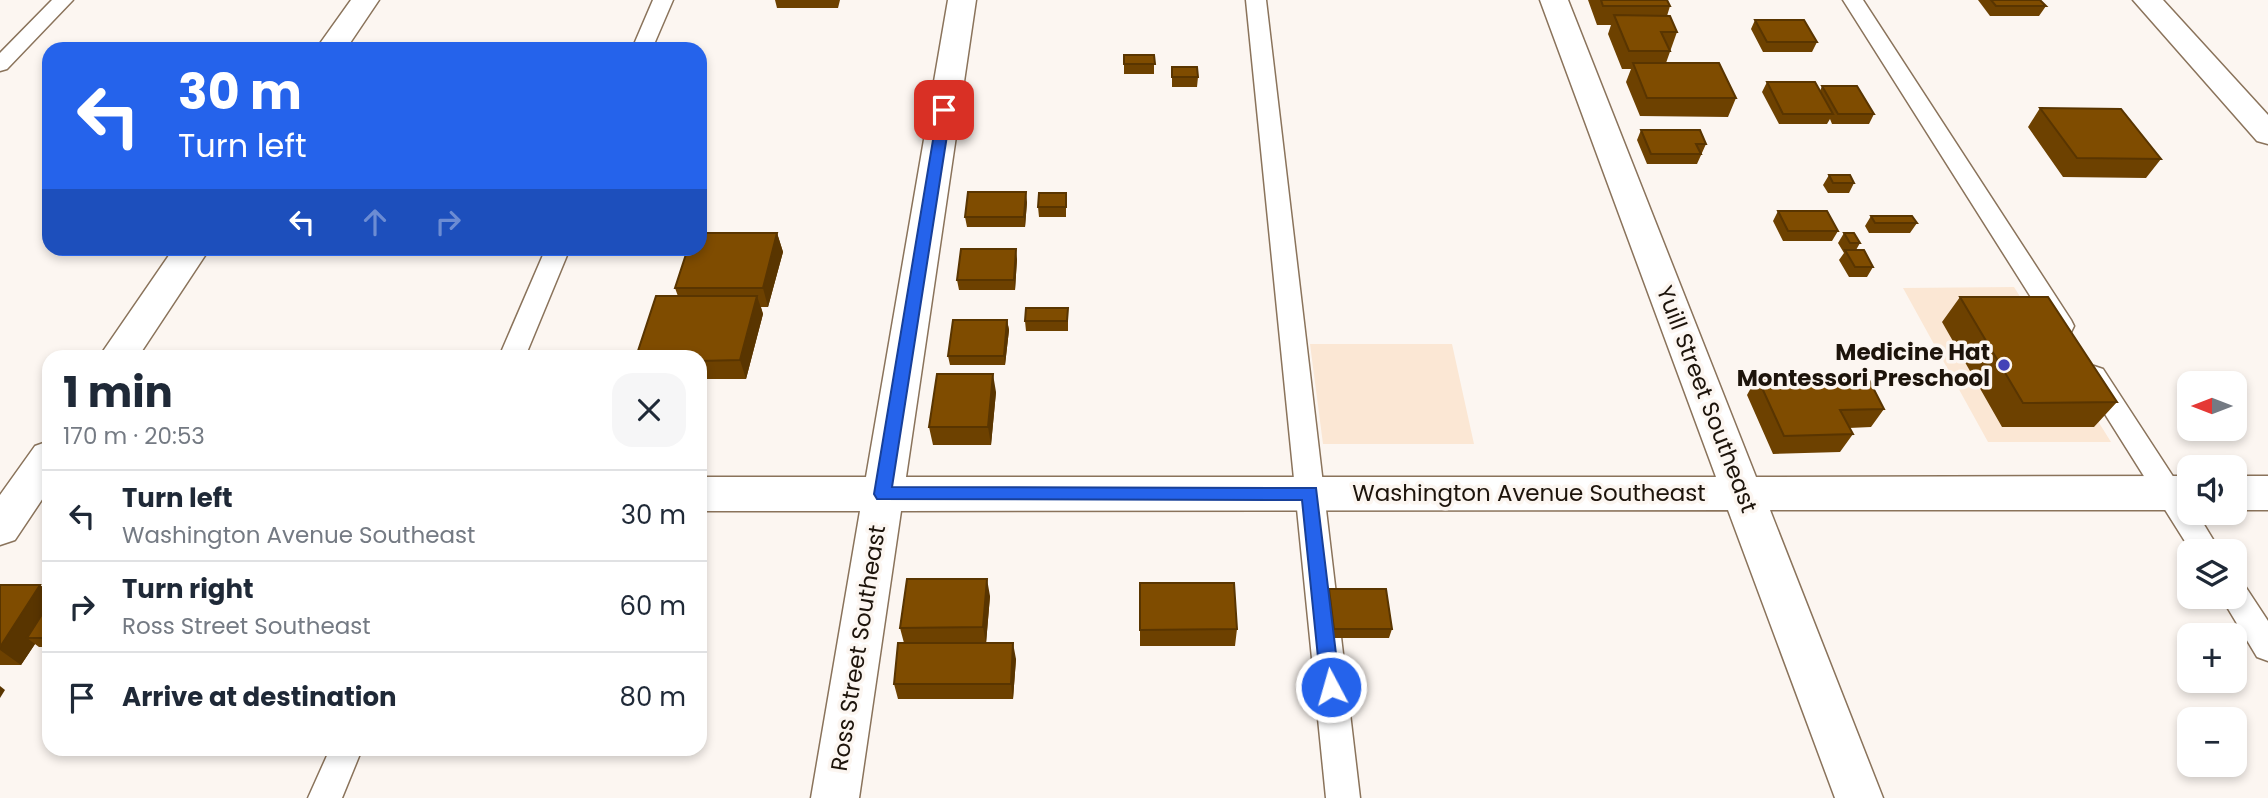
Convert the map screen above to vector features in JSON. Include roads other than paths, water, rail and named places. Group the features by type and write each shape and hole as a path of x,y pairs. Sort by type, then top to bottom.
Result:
{"street":[{"path":"336,42 365,0"},
{"name":"Ross Street Southeast","path":"835,798 962,0"},
{"name":"Yuill Street Southeast","path":"1554,0 1859,798"},
{"path":"2147,0 2268,134"},
{"path":"123,350 187,256"},
{"path":"0,528 42,467"},
{"name":"Washington Avenue Southeast","path":"707,494 2177,493"},
{"path":"2247,493 2268,493"}],"lane":[{"path":"0,65 63,0"},
{"path":"645,42 663,0"},
{"path":"1256,0 1343,798"},
{"path":"1853,0 2075,346 2177,490"},
{"path":"515,350 555,256"},
{"path":"2243,609 2268,647"},
{"path":"325,798 343,756"}],"place":[{"name":"Medicine Hat Montessori Preschool","path":"2004,365"}]}
